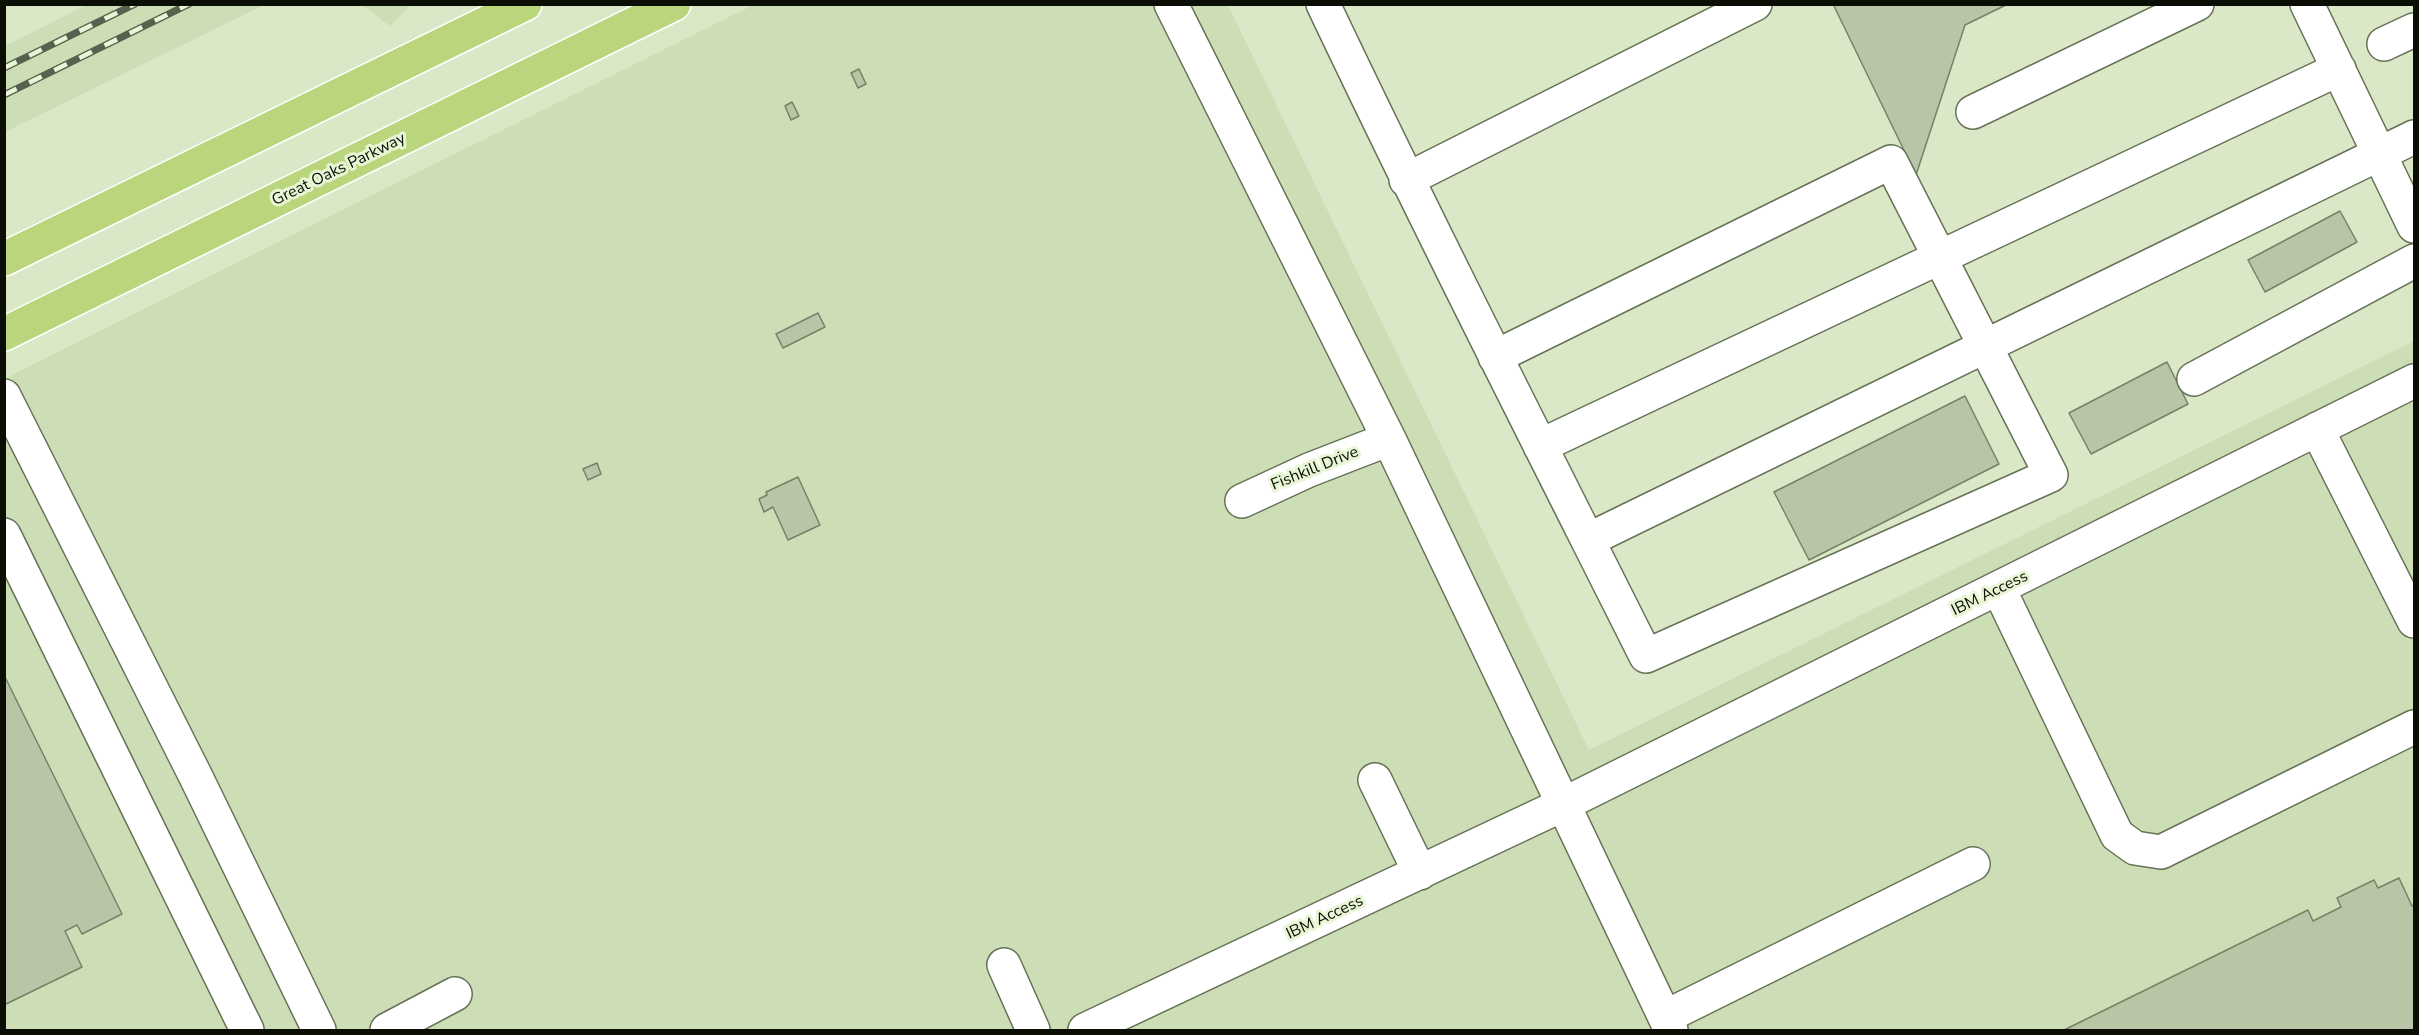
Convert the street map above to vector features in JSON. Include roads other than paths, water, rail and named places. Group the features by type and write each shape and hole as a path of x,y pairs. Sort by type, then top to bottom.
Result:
{"main road":[{"path":"4,259 525,4"},
{"name":"Great Oaks Parkway","path":"4,334 674,4"}],"street":[{"path":"1171,4 1389,439 1668,1024 1973,864"},
{"path":"1323,4 1406,180 1495,357 1588,540 1646,656 2051,475 1891,162 1495,357"},
{"path":"1406,180 1755,4"},
{"path":"1973,112 2197,4"},
{"path":"2307,4 2415,226"},
{"path":"2384,44 2415,30"},
{"path":"1540,446 2339,69"},
{"path":"1588,540 2415,137"},
{"path":"2194,379 2415,261"},
{"name":"IBM Access","path":"1085,1030 1564,804 2415,381"},
{"path":"4,396 196,777 319,1030"},
{"path":"2318,429 2415,621"},
{"name":"Fishkill Drive","path":"1242,501 1309,470 1389,439"},
{"path":"4,535 247,1030"},
{"path":"1999,589 2117,835 2135,848 2161,852 2415,727"},
{"path":"1375,780 1420,873"},
{"path":"1004,965 1033,1030"},
{"path":"387,1030 455,994"}],"railway":[{"path":"4,68 135,4"},
{"path":"4,95 189,4"}]}
